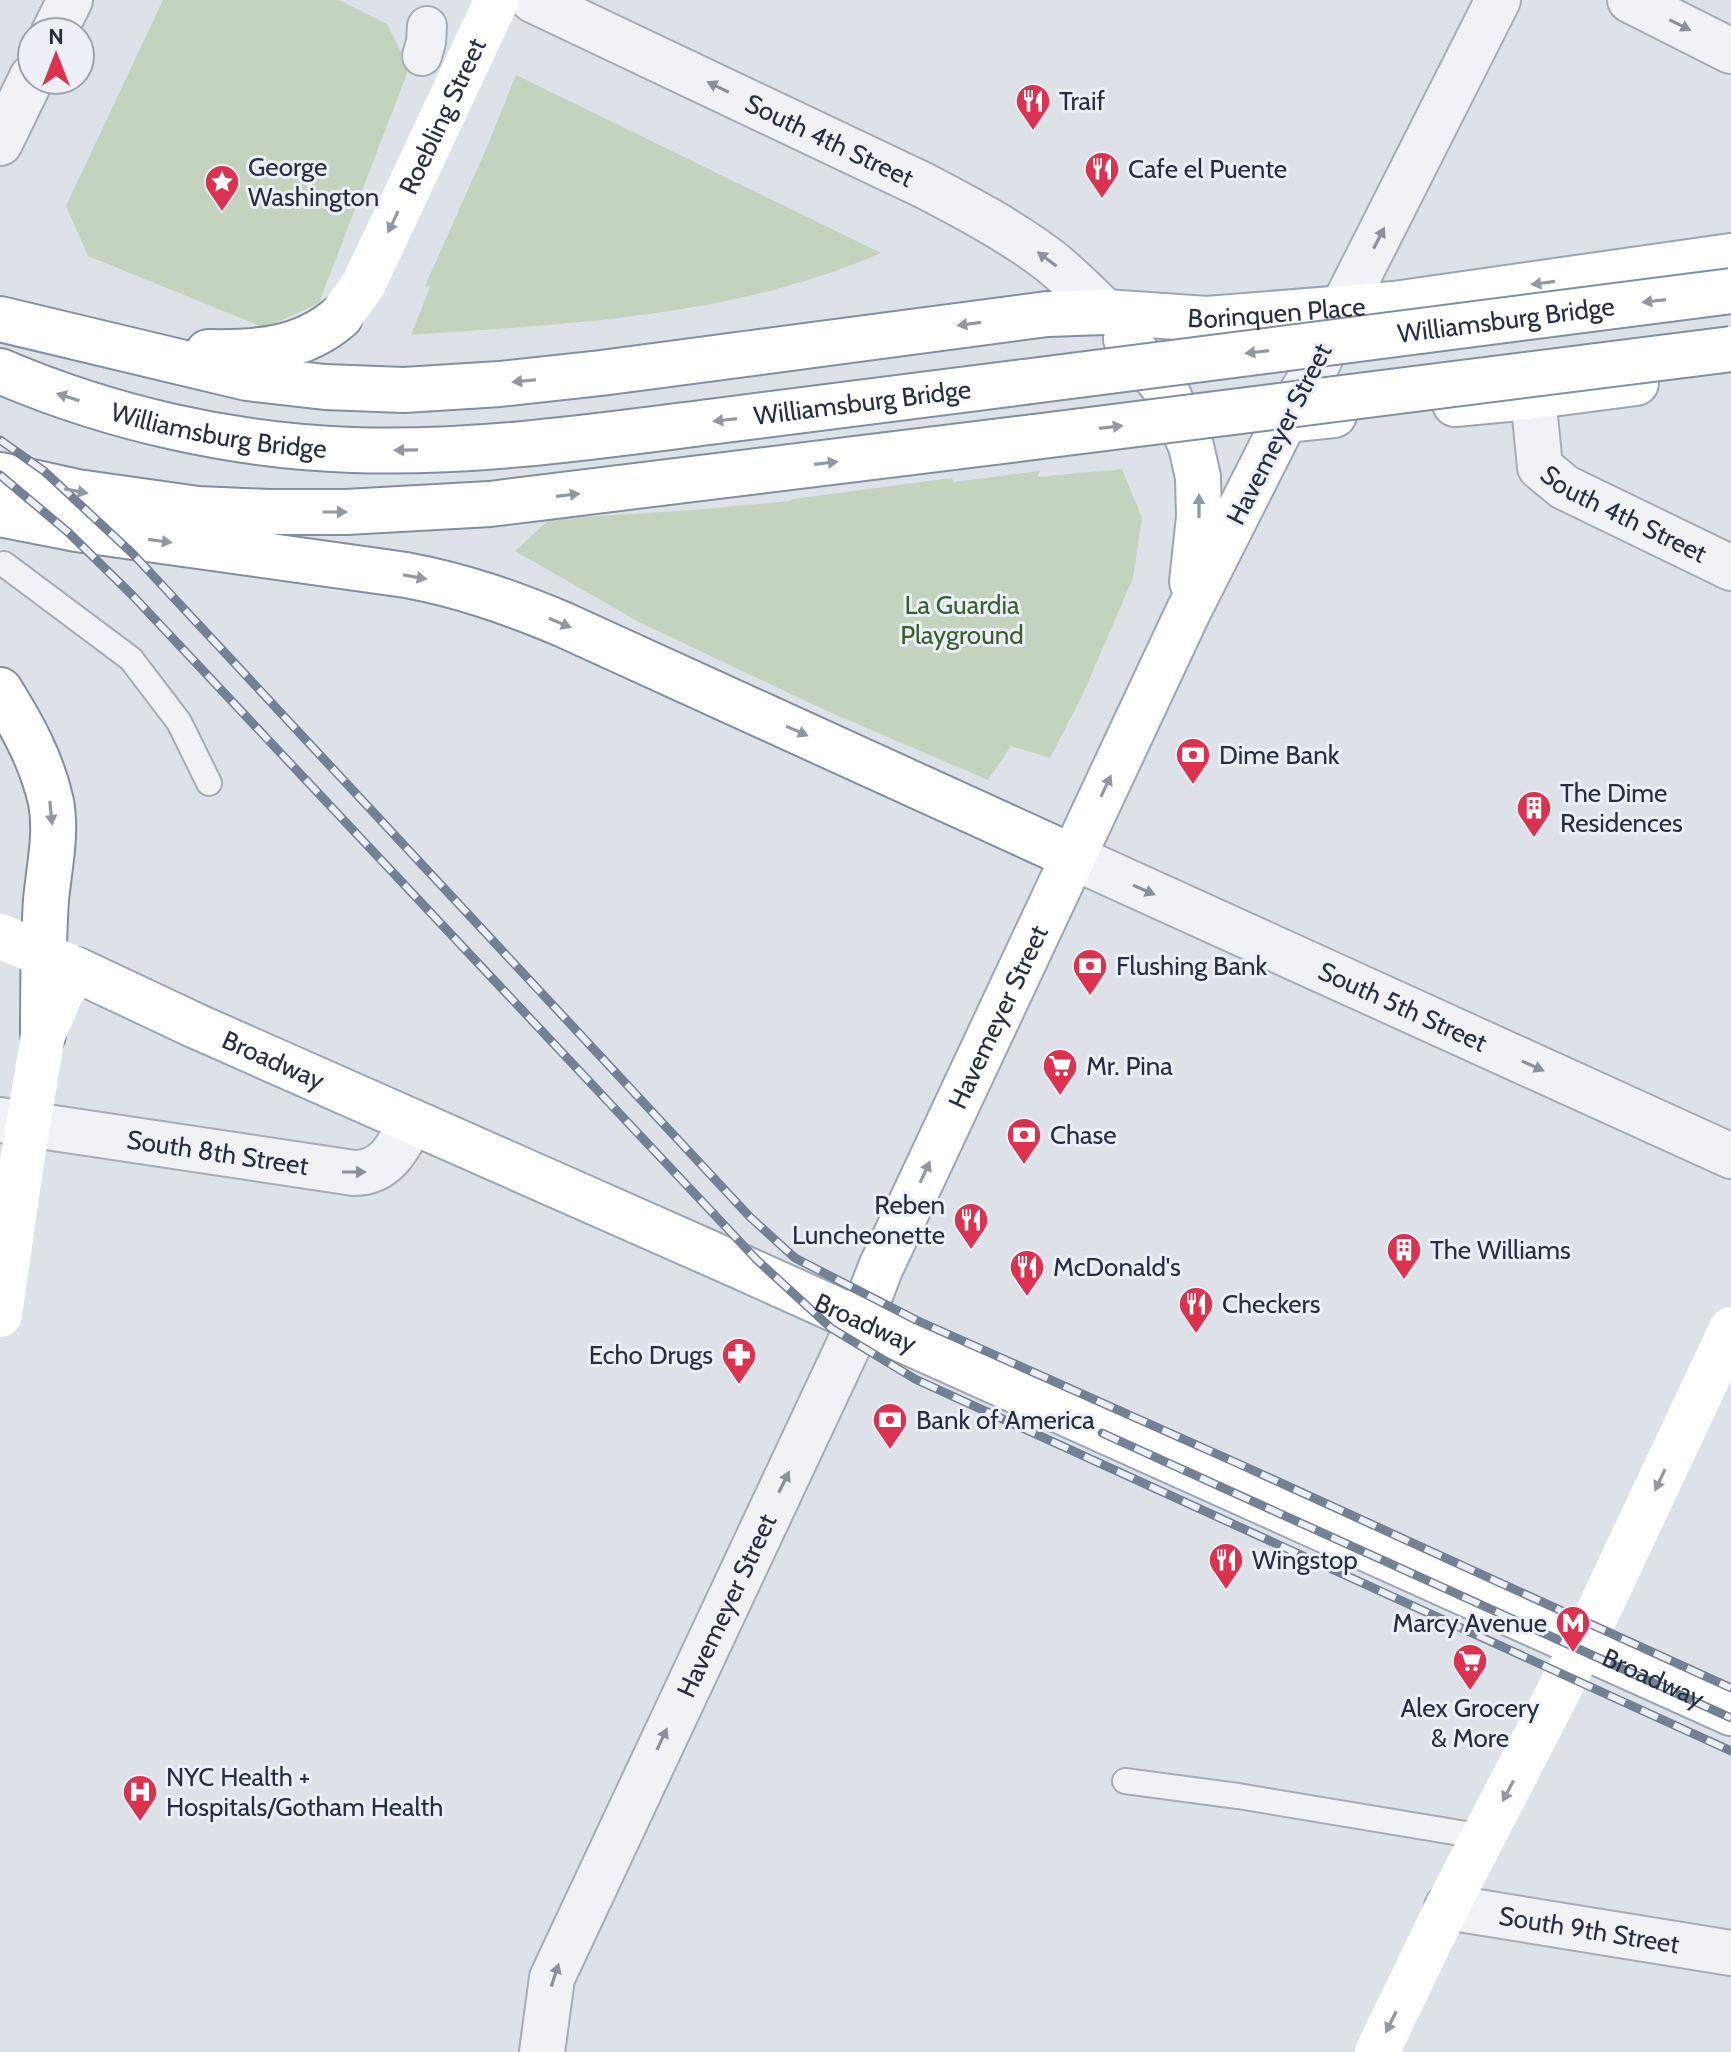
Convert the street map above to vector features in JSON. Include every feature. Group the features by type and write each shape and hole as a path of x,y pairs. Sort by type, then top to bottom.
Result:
{"main road":[{"name":"Roebling Street","path":"133,349 245,353 274,349 311,336 340,317 363,285 497,0"},
{"name":"Borinquen Place","path":"133,349 247,378 284,383 368,390 430,389 601,373 1047,314 1105,312 1207,319 1394,304 1731,256"},
{"name":"Williamsburg Bridge","path":"0,371 67,396 181,429 232,438 351,450 451,449 537,443 1731,291"},
{"path":"1105,312 1166,390 1191,446 1198,477 1199,517 1188,612"},
{"path":"0,319 133,349"},
{"path":"0,475 77,492 198,509 346,512 490,504 1731,349"},
{"path":"1285,420 1533,396 1731,370"},
{"name":"Havemeyer Street","path":"860,1321 888,1252 1188,612 1285,420"},
{"path":"0,514 76,529 406,575 487,594 562,624 1073,857"},
{"path":"0,690 29,739 40,764 51,805 60,962 43,1035 14,1122 0,1315"},
{"name":"Broadway","path":"0,936 1731,1713"},
{"path":"1377,2052 1447,1907 1582,1646 1731,1329"}],"street":[{"name":"South 4th Street","path":"533,0 956,202 1049,260 1105,312"},
{"name":"Havemeyer Street","path":"1285,420 1313,374 1343,307 1498,0"},
{"path":"1630,0 1731,51"},
{"path":"0,143 23,96"},
{"name":"South 4th Street","path":"1533,396 1540,467 1564,487 1731,568"},
{"name":"South 5th Street","path":"1073,857 1731,1156"},
{"name":"South 8th Street","path":"14,1122 323,1170 365,1173 389,1160 411,1122"},
{"name":"Havemeyer Street","path":"542,2052 552,1978 860,1321"},
{"name":"South 9th Street","path":"1447,1907 1731,1953"}],"lane":[{"path":"4,564 131,659 179,722 209,783"},
{"path":"1125,1781 1238,1796 1484,1837"}],"green space":[{"path":"163,0 339,0 387,24 409,68 319,303 265,328 88,256 66,206"},
{"path":"516,75 881,253 768,291 710,304 590,321 411,335 430,287 425,286"},
{"name":"La Guardia Playground","path":"1122,469 1142,518 1133,578 1082,696 1050,758 1011,746 988,780 827,711 639,622 515,551 550,519 790,501 952,478 953,482 1040,471 1037,477"}],"railway":[{"path":"0,440 44,471 132,553 750,1217 795,1258 916,1320 1731,1688"},
{"path":"0,475 69,533 133,596 757,1260 831,1328 915,1379 1731,1751"},
{"path":"1102,1433 1731,1718"}],"place":[{"name":"Traif","path":"1033,132"},
{"name":"Cafe el Puente","path":"1102,200"},
{"name":"George Washington","path":"222,213"},
{"name":"Dime Bank","path":"1193,786"},
{"name":"The Dime Residences","path":"1534,839"},
{"name":"Flushing Bank","path":"1090,997"},
{"name":"Mr. Pina","path":"1060,1097"},
{"name":"Chase","path":"1024,1166"},
{"name":"Reben Luncheonette","path":"971,1251"},
{"name":"The Williams","path":"1404,1281"},
{"name":"McDonald's","path":"1027,1298"},
{"name":"Checkers","path":"1196,1335"},
{"name":"Echo Drugs","path":"739,1386"},
{"name":"Bank of America","path":"890,1451"},
{"name":"Wingstop","path":"1226,1591"},
{"name":"Marcy Avenue","path":"1573,1654"},
{"name":"Alex Grocery & More","path":"1470,1692"},
{"name":"NYC Health + Hospitals/Gotham Health","path":"140,1823"}]}
